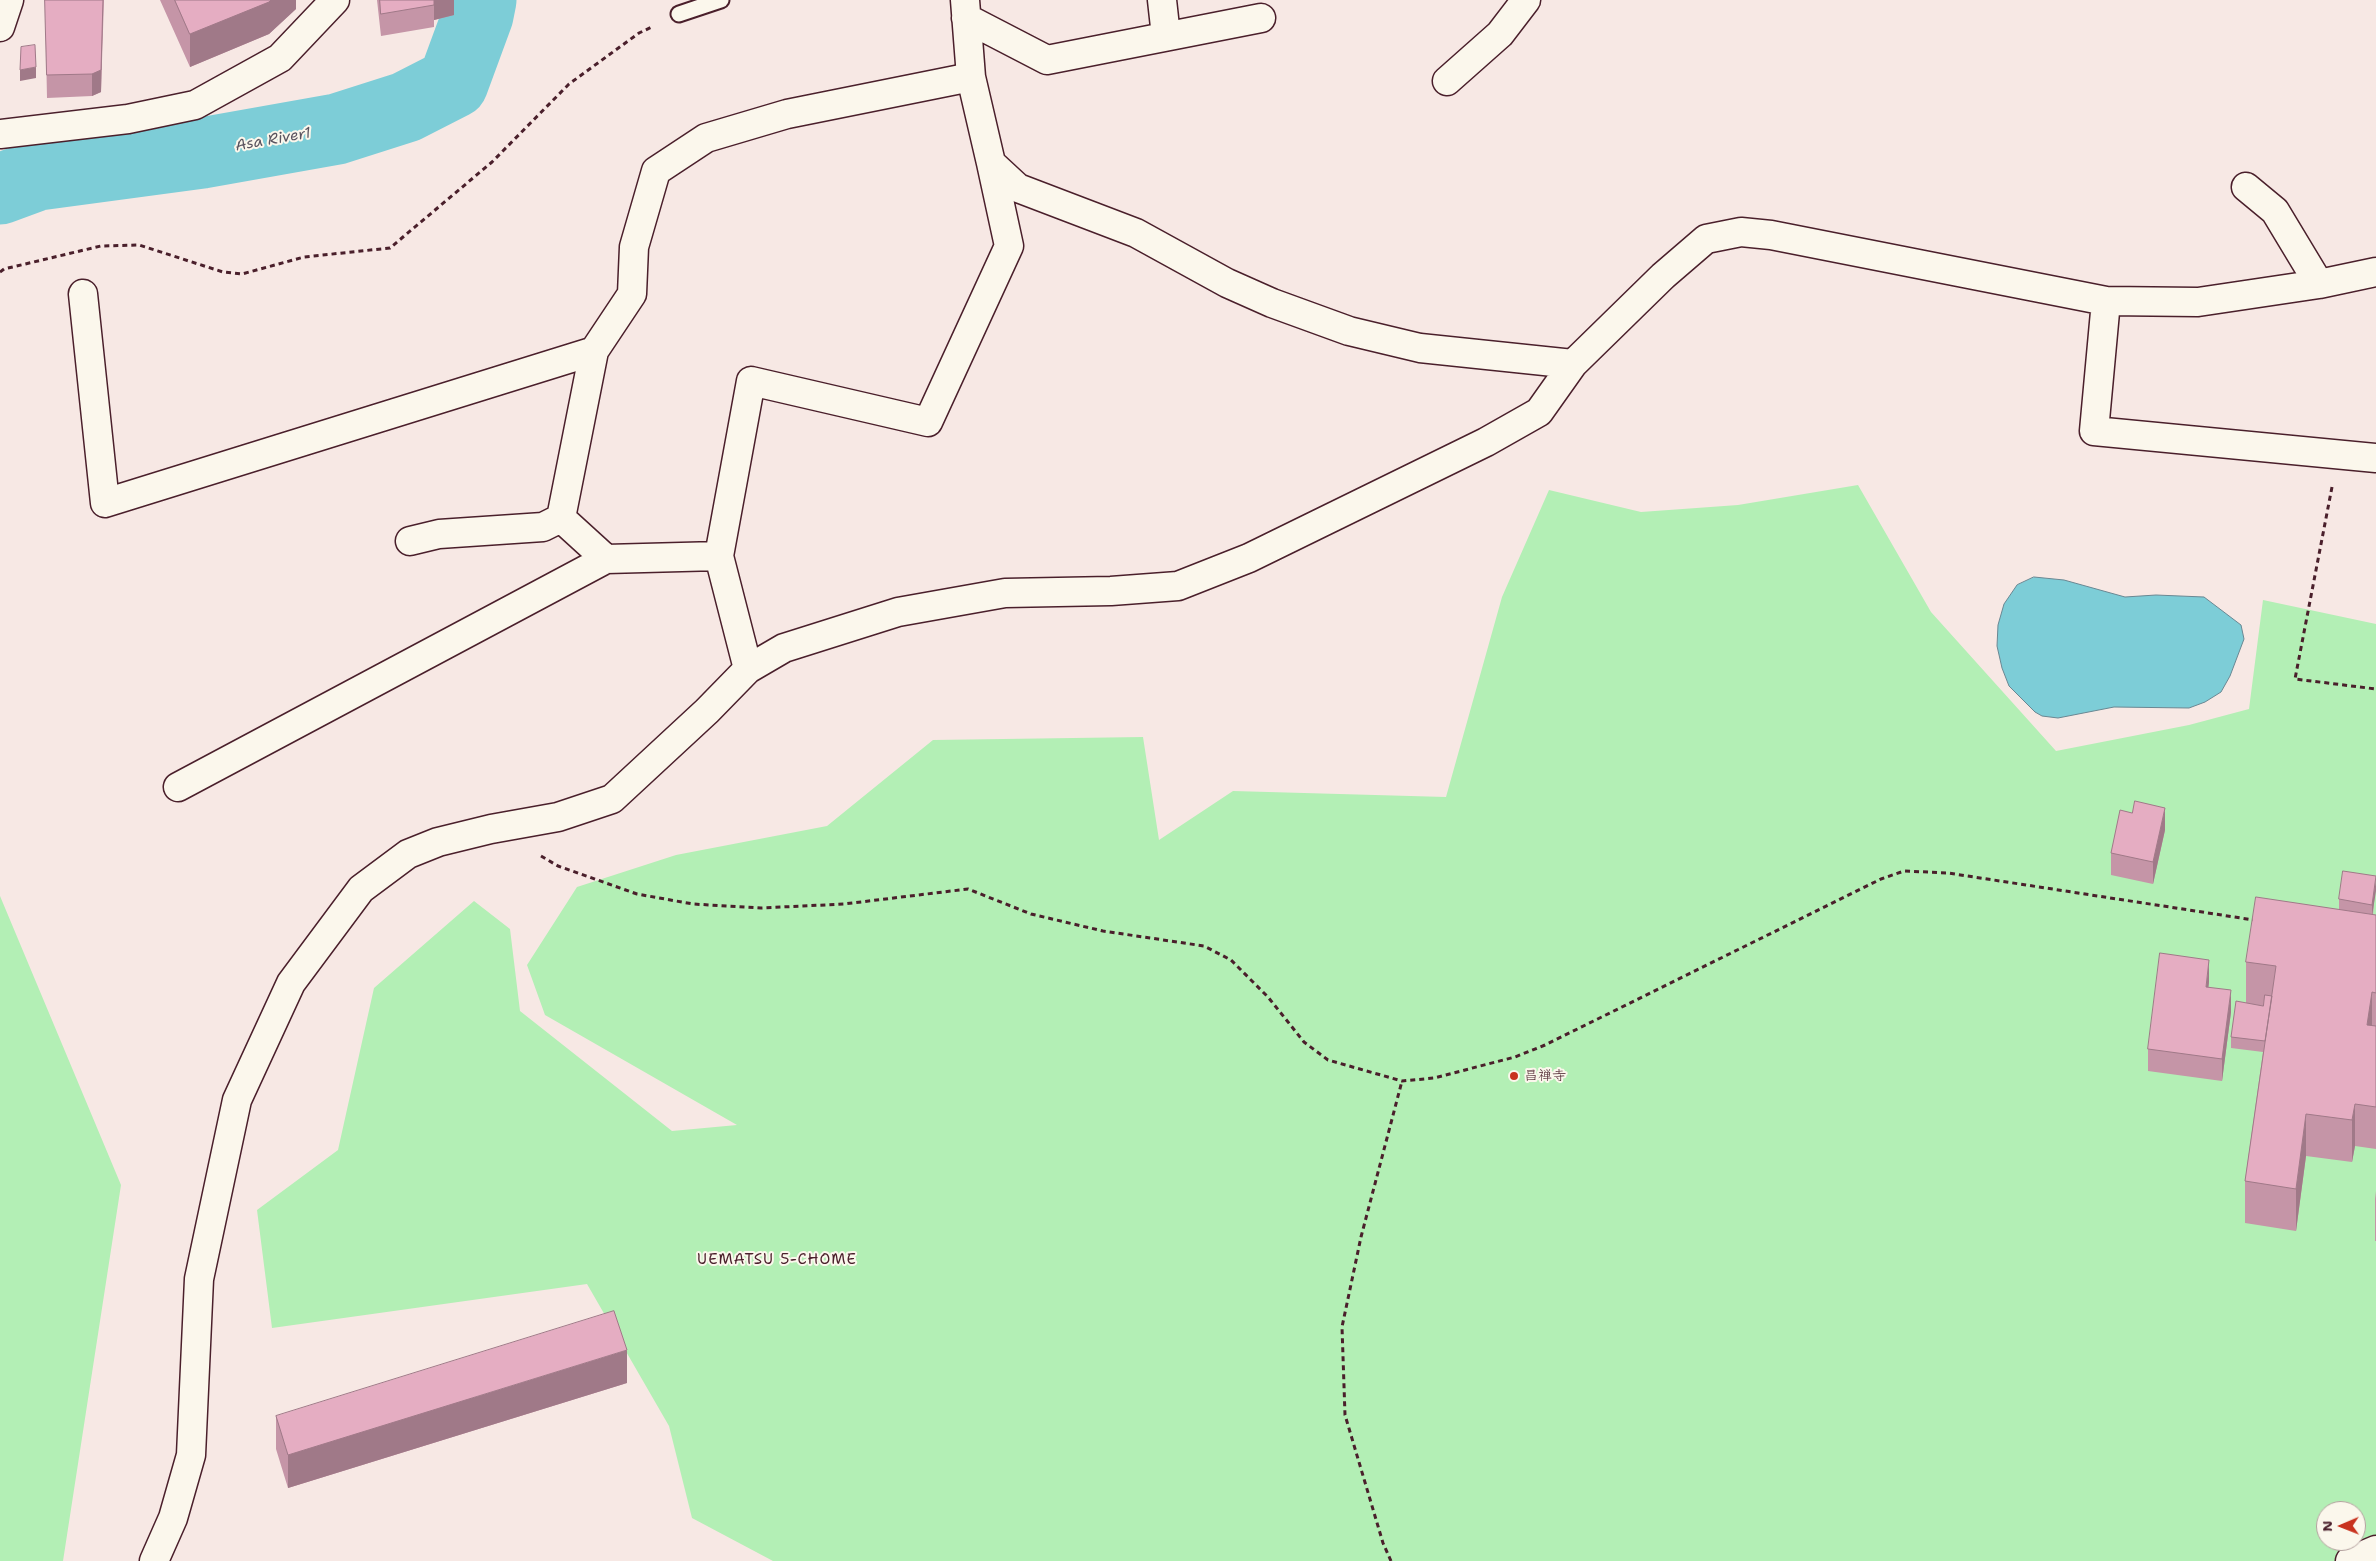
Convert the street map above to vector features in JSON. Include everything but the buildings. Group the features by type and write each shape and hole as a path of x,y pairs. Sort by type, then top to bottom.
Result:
{"street":[{"path":"0,26 10,0"},
{"path":"0,134 128,118 195,105 280,58 335,0"},
{"path":"1162,0 1166,36"},
{"path":"1447,81 1500,34 1526,0"},
{"path":"966,9 1047,60 1261,18"},
{"path":"748,669 719,556 751,381 928,422 1009,246 971,77 966,9"},
{"path":"561,518 594,351 632,294 634,247 656,171 706,138 715,135 787,114 971,77"},
{"path":"991,163 1018,188 1136,233 1227,283 1272,303 1349,331 1420,348 1573,364"},
{"path":"2246,187 2275,211 2319,284"},
{"path":"154,1561 173,1518 191,1455 199,1279 237,1100 291,983 360,888 408,854 438,842 491,829 558,817 612,799 707,711 748,669 784,648 898,612 1005,593 1111,591 1178,586 1250,558 1486,442 1538,412 1573,364 1663,276 1706,239 1741,232 1771,234 2106,301 2198,302 2319,284 2376,272"},
{"path":"83,294 105,503 594,351"},
{"path":"2106,301 2094,431 2376,458"},
{"path":"410,541 439,534 543,527 561,518"},
{"path":"561,518 606,559"},
{"path":"178,786 606,559 719,556"},
{"path":"2350,1561 2376,1550"}],"lane":[{"path":"679,14 721,0"}],"path":[{"path":"0,272 4,269 102,246 139,245 222,272 242,274 304,257 390,248 492,162 568,84 638,33 679,14"},
{"path":"2338,455 2295,679 2376,689"},
{"path":"491,829 558,866 637,894 674,900 761,908 844,904 968,889 1031,914 1085,927 1204,946 1231,960 1268,996 1304,1042 1328,1060 1402,1081 1434,1078 1515,1057 1538,1048 1881,878 1904,871 1948,873 2259,921"},
{"path":"1391,1561 1383,1543 1345,1415 1342,1327 1361,1237 1402,1081"}],"green space":[{"name":"昌禅寺","path":"1858,485 1931,612 2056,751 2189,725 2249,709 2263,600 2376,624 2376,1561 773,1561 692,1518 669,1426 587,1284 272,1328 257,1210 338,1150 374,988 474,901 510,929 520,1011 672,1131 737,1125 545,1015 527,965 577,887 676,855 827,826 933,740 1143,737 1159,840 1233,791 1446,797 1502,597 1549,490 1641,512 1738,505"},
{"path":"0,896 121,1185 63,1561 0,1561"}],"water":[{"path":"2034,577 2064,580 2125,597 2156,595 2204,597 2241,625 2244,639 2230,676 2221,692 2205,702 2189,708 2114,707 2058,718 2042,716 2035,712 2009,686 2002,668 1997,646 1998,625 2004,604 2017,585"}],"waterway":[{"name":"Asa River1","path":"0,189 38,175 202,153 337,129 406,107 453,83 478,15 481,0"}],"place":[{"name":"昌禅寺","path":"1514,1076"}],"district":[{"name":"UEMATSU 5-CHOME","path":"777,1260"}]}
